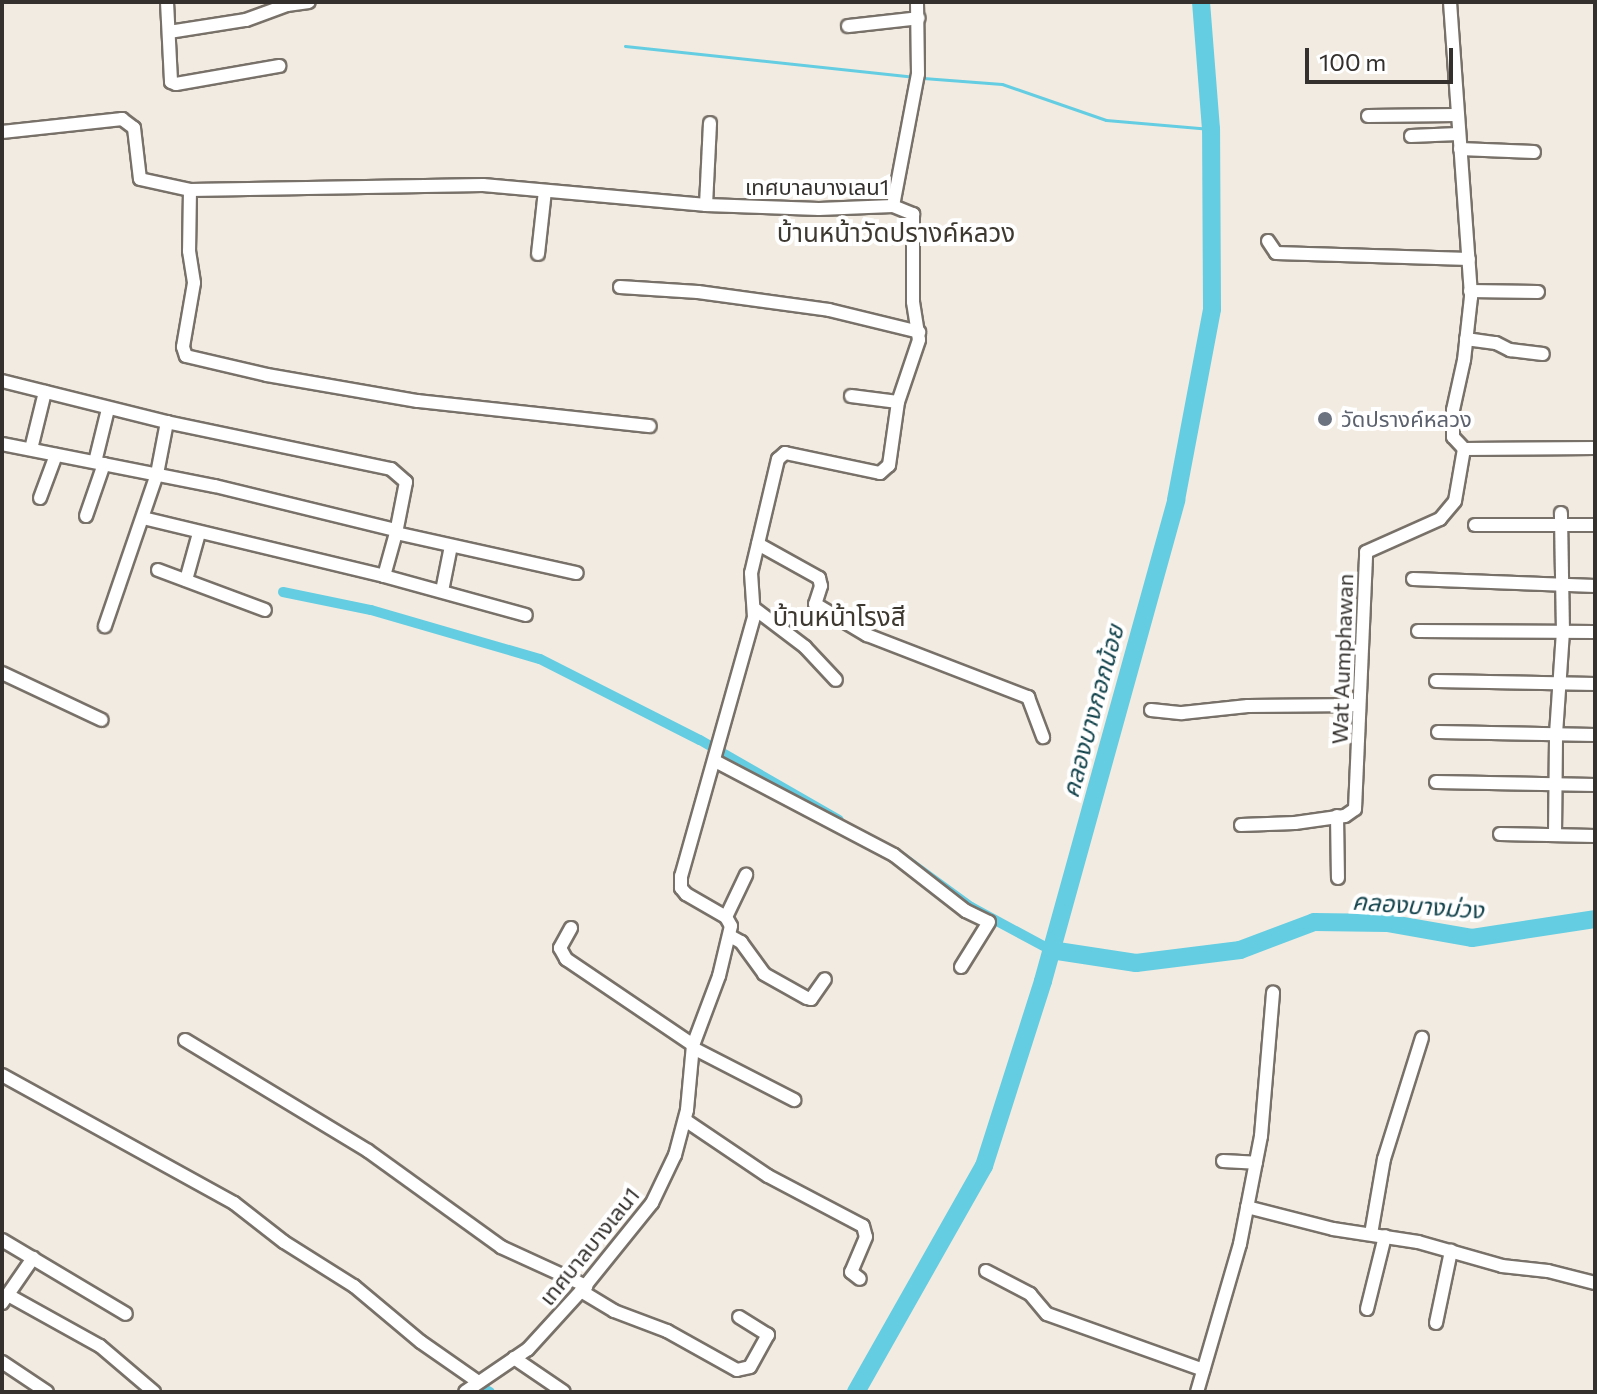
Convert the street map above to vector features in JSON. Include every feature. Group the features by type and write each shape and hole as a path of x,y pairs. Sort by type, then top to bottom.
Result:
{"street":[{"path":"167,2 168,75 176,84 279,66"},
{"path":"169,32 246,20 287,5 309,2"},
{"path":"893,206 918,74 917,2"},
{"path":"1450,2 1470,291 1466,339 1453,410 1453,437 1464,449 1595,448"},
{"path":"848,26 919,18"},
{"path":"1368,116 1456,115"},
{"name":"เทศบาลบางเลน1","path":"2,132 122,119 134,128 140,179 190,190 483,185 706,205 819,209 893,206 913,214 914,311 918,330 913,362 898,402 890,461 880,473 805,456 781,455 758,544 751,573 755,609 680,882 686,894 726,917 731,926 719,976 693,1047 685,1120 666,1179 629,1235 528,1349 472,1385"},
{"path":"706,205 710,123"},
{"path":"1411,136 1458,134"},
{"path":"1460,149 1534,152"},
{"path":"190,190 189,251 194,283 183,347 186,356 267,375 418,401 650,426"},
{"path":"538,254 545,191"},
{"path":"1268,241 1276,253 1469,259"},
{"path":"620,287 684,291 829,310 918,330"},
{"path":"1470,291 1538,292"},
{"path":"1466,339 1543,354"},
{"path":"2,381 108,409 391,469 406,482 384,576"},
{"path":"31,449 45,392"},
{"path":"851,396 898,402"},
{"path":"86,516 108,409"},
{"path":"105,626 157,474 167,422"},
{"path":"3,448 31,449 157,474 451,546 577,573"},
{"name":"Wat Aumphawan","path":"1337,816 1345,816 1355,809 1357,802 1366,552 1440,519 1455,501 1464,449"},
{"path":"40,498 56,455"},
{"path":"143,518 384,576 526,615"},
{"path":"1555,834 1556,734 1563,632 1561,519"},
{"path":"1475,525 1561,519 1595,525"},
{"path":"186,580 199,533"},
{"path":"758,544 819,578 821,586 815,604 867,635 1028,697 1043,737"},
{"path":"442,591 451,546"},
{"path":"158,570 265,610"},
{"path":"1413,579 1595,586"},
{"path":"755,609 805,647 836,680"},
{"path":"1418,631 1595,632"},
{"path":"2,673 102,720"},
{"path":"1436,681 1595,684"},
{"path":"1151,710 1182,713 1248,706 1359,705"},
{"path":"1438,732 1595,735"},
{"path":"715,759 894,855 966,911 989,922 961,967"},
{"path":"1436,782 1595,785"},
{"path":"1241,825 1295,823 1337,816 1338,878"},
{"path":"1500,834 1595,836"},
{"path":"726,917 746,875"},
{"path":"571,928 560,948 566,959 693,1047 794,1100"},
{"path":"730,936 741,942 764,974 807,998 814,996 825,979"},
{"path":"1197,1392 1229,1291 1256,1163 1273,992"},
{"path":"1371,1234 1384,1159 1422,1038"},
{"path":"185,1040 368,1151 501,1247 584,1289 614,1311 667,1331 737,1370 750,1367 768,1335 739,1317"},
{"path":"2,1075 234,1203 284,1242 354,1286 472,1385"},
{"path":"685,1120 768,1176 863,1226 866,1237 851,1272 860,1279"},
{"path":"1223,1161 1256,1163"},
{"path":"1247,1207 1333,1229 1385,1236 1451,1251 1502,1266 1548,1271 1595,1283"},
{"path":"1367,1309 1385,1236"},
{"path":"2,1240 126,1314"},
{"path":"1436,1323 1451,1251"},
{"path":"33,1258 5,1299 100,1346 154,1392"},
{"path":"986,1271 1030,1294 1047,1314 1203,1370"},
{"path":"514,1358 564,1392"},
{"path":"2,1362 47,1392"}],"waterway":[{"name":"คลองบางกอกน้อย","path":"856,1392 984,1166 1043,981 1176,500 1212,309 1211,129 1201,2"},
{"path":"625,46 915,77"},
{"path":"923,78 1002,84 1106,120 1211,129"},
{"path":"283,592 371,610 540,659 700,740 839,820"},
{"path":"901,856 971,907 1051,950"},
{"name":"คลองบางม่วง","path":"1051,950 1136,963 1240,950 1314,922 1387,923 1472,938 1595,919"},
{"path":"483,1388 490,1392"}],"place":[{"name":"วัดปรางค์หลวง","path":"1325,419"}],"district":[{"name":"บ้านหน้าวัดปรางค์หลวง","path":"896,232"},
{"name":"บ้านหน้าโรงสี","path":"839,616"}]}
